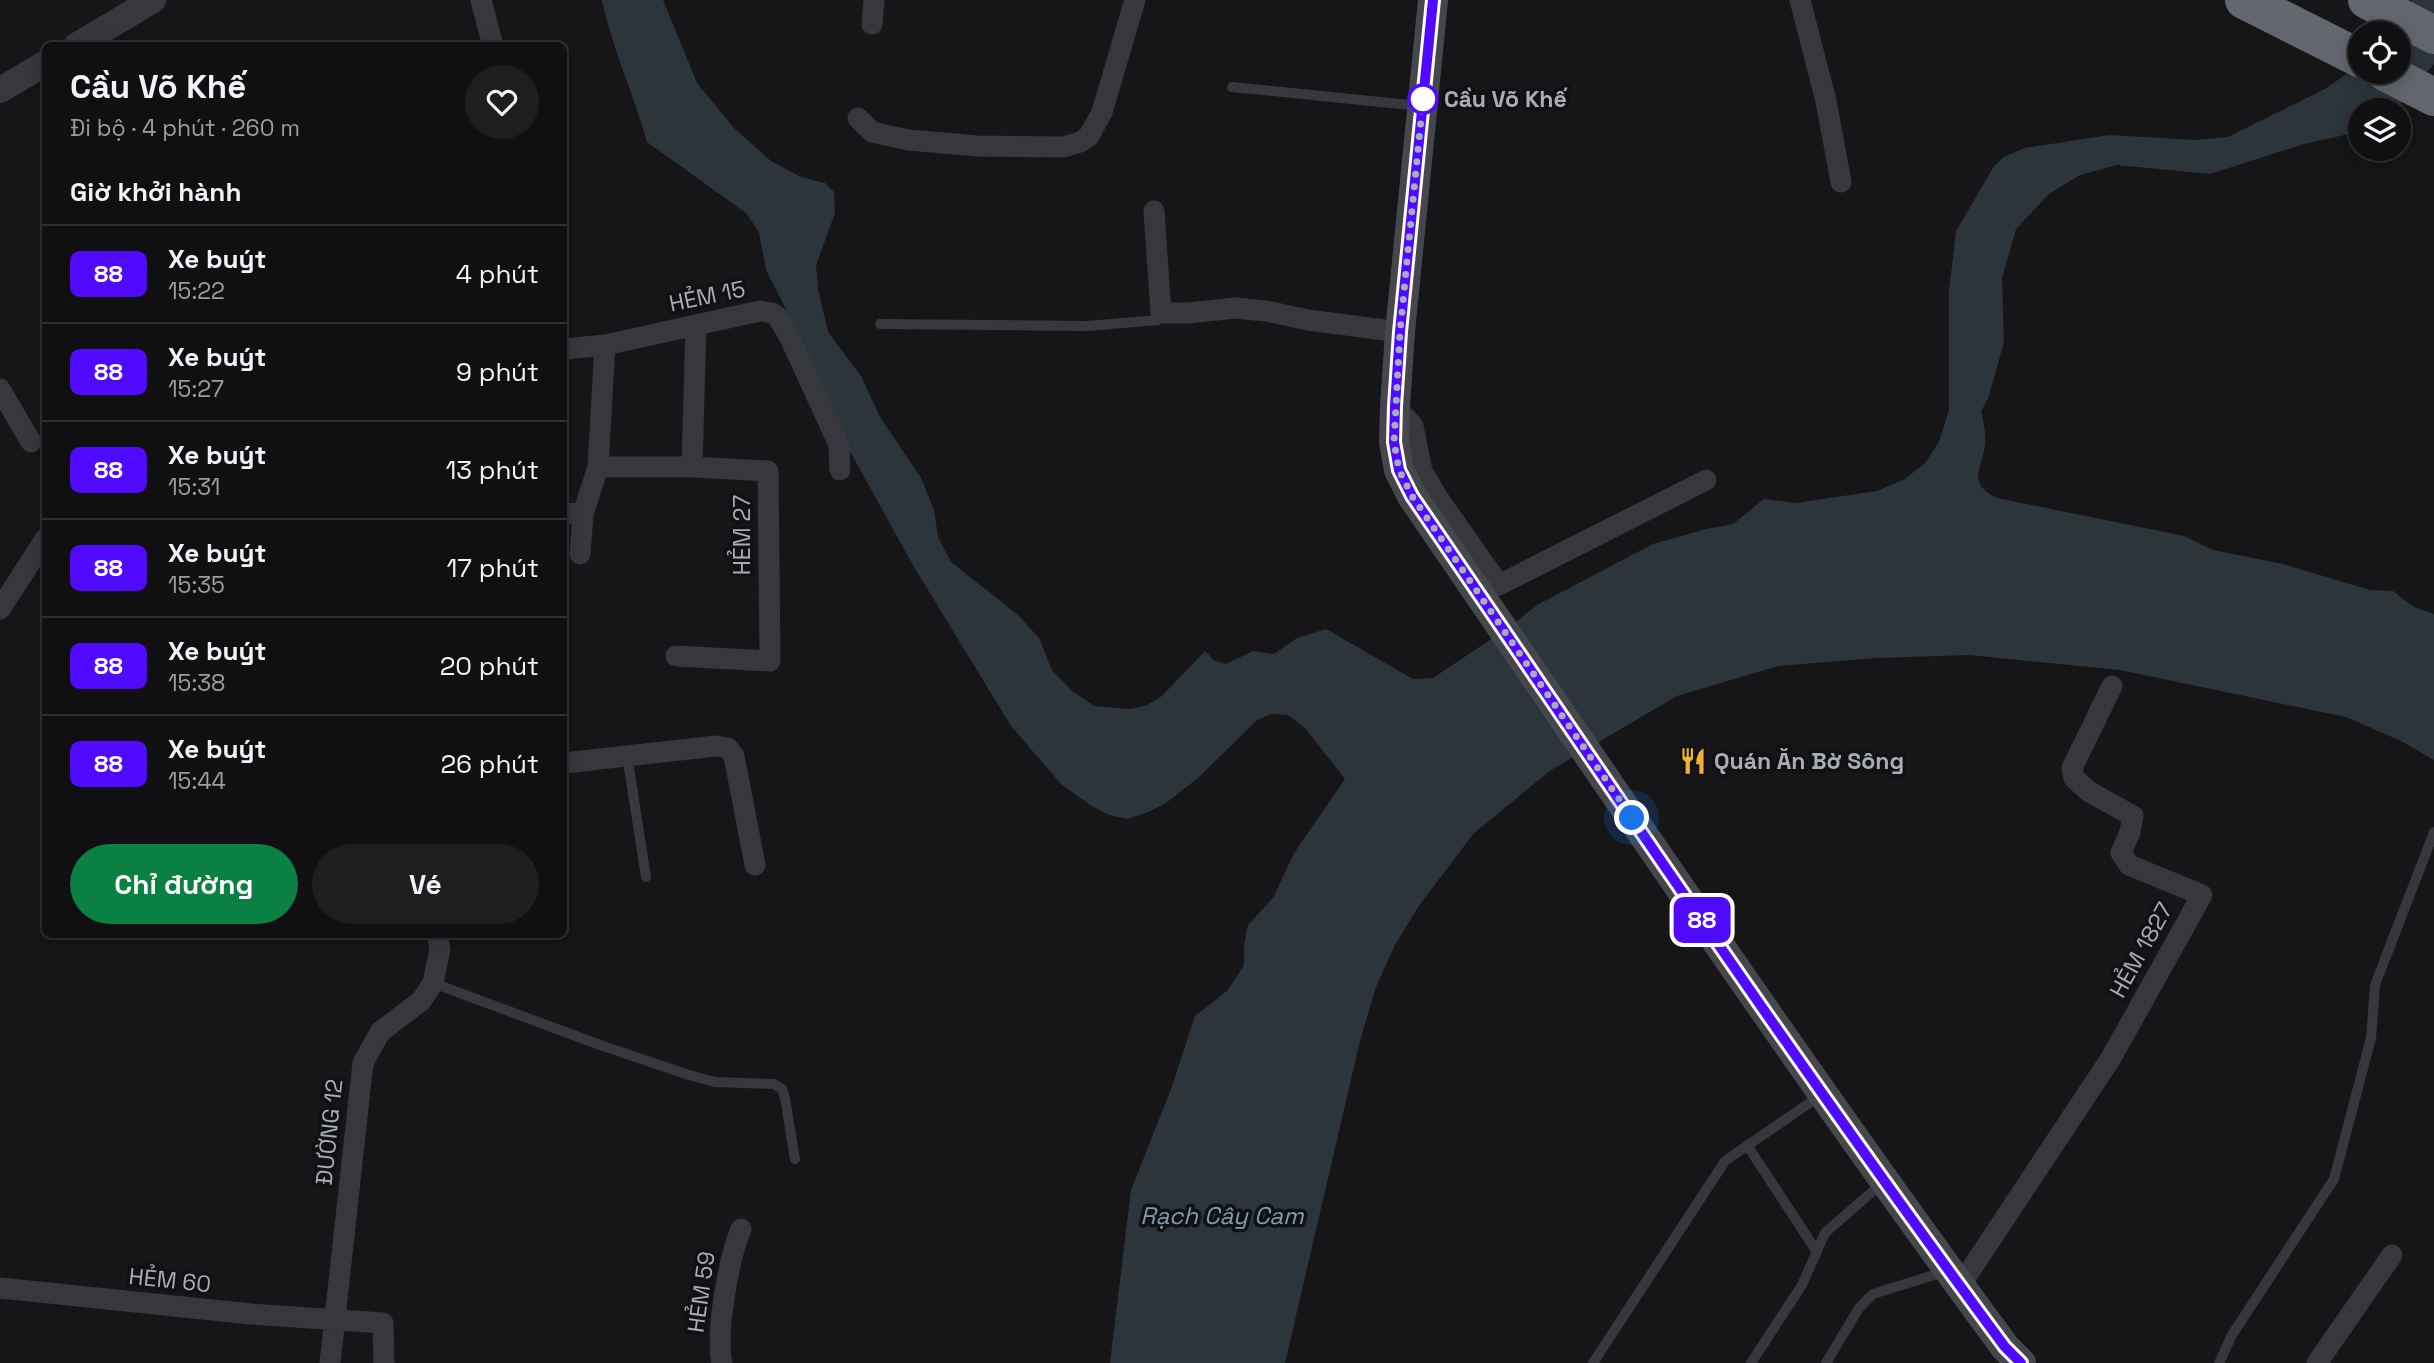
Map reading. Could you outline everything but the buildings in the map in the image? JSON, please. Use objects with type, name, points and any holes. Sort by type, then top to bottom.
[{"type":"highway","points":[[2244,0],[2348,52]]},
{"type":"highway","points":[[2367,0],[2434,36]]},
{"type":"highway","points":[[2409,84],[2434,97]]},
{"type":"main road","points":[[1433,0],[1400,332],[1394,442],[1399,470],[1412,496],[1885,1182],[2005,1347],[2021,1363]]},
{"type":"street","points":[[82,42],[153,0]]},
{"type":"street","points":[[481,0],[492,42]]},
{"type":"street","points":[[872,24],[874,0]]},
{"type":"street","points":[[858,118],[872,132],[909,140],[990,146],[1064,146],[1080,142],[1089,136],[1101,112],[1135,0]]},
{"type":"street","points":[[1800,0],[1826,101],[1841,181]]},
{"type":"street","points":[[0,90],[42,65]]},
{"type":"street","points":[[1154,211],[1161,313],[1234,308],[1400,332]]},
{"type":"street","name":"HẺM 15","points":[[567,349],[605,345],[760,312],[772,313],[778,317],[790,338],[839,445],[840,470]]},
{"type":"street","points":[[692,467],[696,325]]},
{"type":"street","points":[[580,554],[573,514],[598,467],[605,345]]},
{"type":"street","points":[[0,389],[31,442]]},
{"type":"street","points":[[1395,406],[1413,426],[1422,471],[1432,489],[1499,585],[1706,480]]},
{"type":"street","name":"HẺM 27","points":[[598,467],[692,467],[768,471],[770,661],[676,656]]},
{"type":"street","points":[[0,608],[42,544]]},
{"type":"street","name":"HẺM 1827","points":[[1955,1278],[2111,1058],[2202,895],[2129,865],[2121,853],[2133,816],[2088,791],[2074,778],[2072,768],[2112,685]]},
{"type":"street","points":[[567,763],[716,746],[728,748],[734,756],[755,865]]},
{"type":"street","points":[[433,984],[440,949],[438,938]]},
{"type":"street","name":"ĐƯỜNG 12","points":[[330,1363],[363,1063],[380,1032],[421,1000],[433,984]]},
{"type":"street","name":"HẺM 59","points":[[722,1363],[720,1345],[727,1286],[732,1251],[741,1229]]},
{"type":"street","points":[[2317,1363],[2392,1255]]},
{"type":"street","name":"HẺM 60","points":[[0,1288],[148,1305],[335,1320]]},
{"type":"street","points":[[335,1320],[383,1323],[384,1363]]},
{"type":"lane","points":[[1231,87],[1422,106]]},
{"type":"lane","points":[[880,324],[1087,326],[1158,320],[1161,313]]},
{"type":"lane","points":[[627,755],[646,877]]},
{"type":"lane","points":[[2219,1363],[2232,1335],[2334,1179],[2371,1038],[2375,985],[2434,832]]},
{"type":"lane","points":[[433,984],[689,1075],[715,1082],[774,1084],[782,1089],[785,1098],[795,1159]]},
{"type":"lane","points":[[1593,1363],[1725,1161],[1824,1094]]},
{"type":"lane","points":[[1747,1145],[1817,1252]]},
{"type":"lane","points":[[1751,1363],[1802,1286],[1825,1233],[1885,1182]]},
{"type":"lane","points":[[1826,1363],[1859,1307],[1873,1294],[1955,1278]]},
{"type":"water","name":"Rạch Cây Cam","points":[[602,0],[663,0],[697,83],[734,128],[771,161],[801,177],[825,183],[834,192],[835,213],[816,265],[818,289],[828,332],[861,376],[880,417],[921,478],[934,510],[938,537],[951,562],[1018,615],[1039,638],[1052,670],[1072,691],[1094,706],[1130,709],[1147,705],[1162,696],[1205,651],[1215,661],[1226,664],[1253,651],[1274,654],[1297,638],[1326,629],[1413,679],[1433,678],[1508,628],[1537,605],[1653,544],[1733,524],[1764,499],[1795,503],[1877,491],[1905,479],[1925,463],[1939,442],[1949,410],[1949,291],[1956,231],[1994,166],[2004,157],[2025,148],[2109,135],[2194,140],[2228,137],[2325,89],[2348,73],[2348,84],[2411,84],[2411,21],[2395,21],[2412,0],[2434,0],[2434,64],[2405,98],[2348,98],[2348,134],[2304,144],[2210,174],[2117,165],[2080,175],[2049,194],[2016,229],[2002,278],[2004,342],[1988,399],[1981,411],[1985,441],[1978,475],[1982,487],[1997,498],[2184,536],[2213,550],[2283,564],[2370,590],[2393,591],[2414,607],[2434,614],[2434,760],[2401,741],[2346,717],[2120,670],[1969,655],[1876,658],[1778,666],[1677,696],[1551,770],[1474,833],[1418,907],[1394,947],[1376,987],[1360,1041],[1285,1363],[1110,1363],[1131,1190],[1171,1089],[1195,1016],[1228,990],[1244,965],[1248,925],[1273,898],[1294,853],[1345,779],[1305,728],[1288,715],[1271,714],[1256,721],[1198,778],[1166,803],[1146,813],[1127,819],[1109,815],[1061,784],[1011,726],[914,567],[847,446],[790,317],[766,270],[759,232],[746,213],[647,142],[611,36]]},
{"type":"bus line","name":"88","points":[[1433,0],[1400,332],[1394,442],[1399,470],[1412,496],[1728,956],[1898,1200],[2005,1347],[2021,1363]]},
{"type":"place","name":"Cầu Võ Khế","points":[[1423,99]]},
{"type":"place","name":"Quán Ăn Bờ Sông","points":[[1693,761]]},
{"type":"route","points":[[1423,99],[1400,332],[1394,442],[1399,470],[1412,496],[1632,818]]}]
